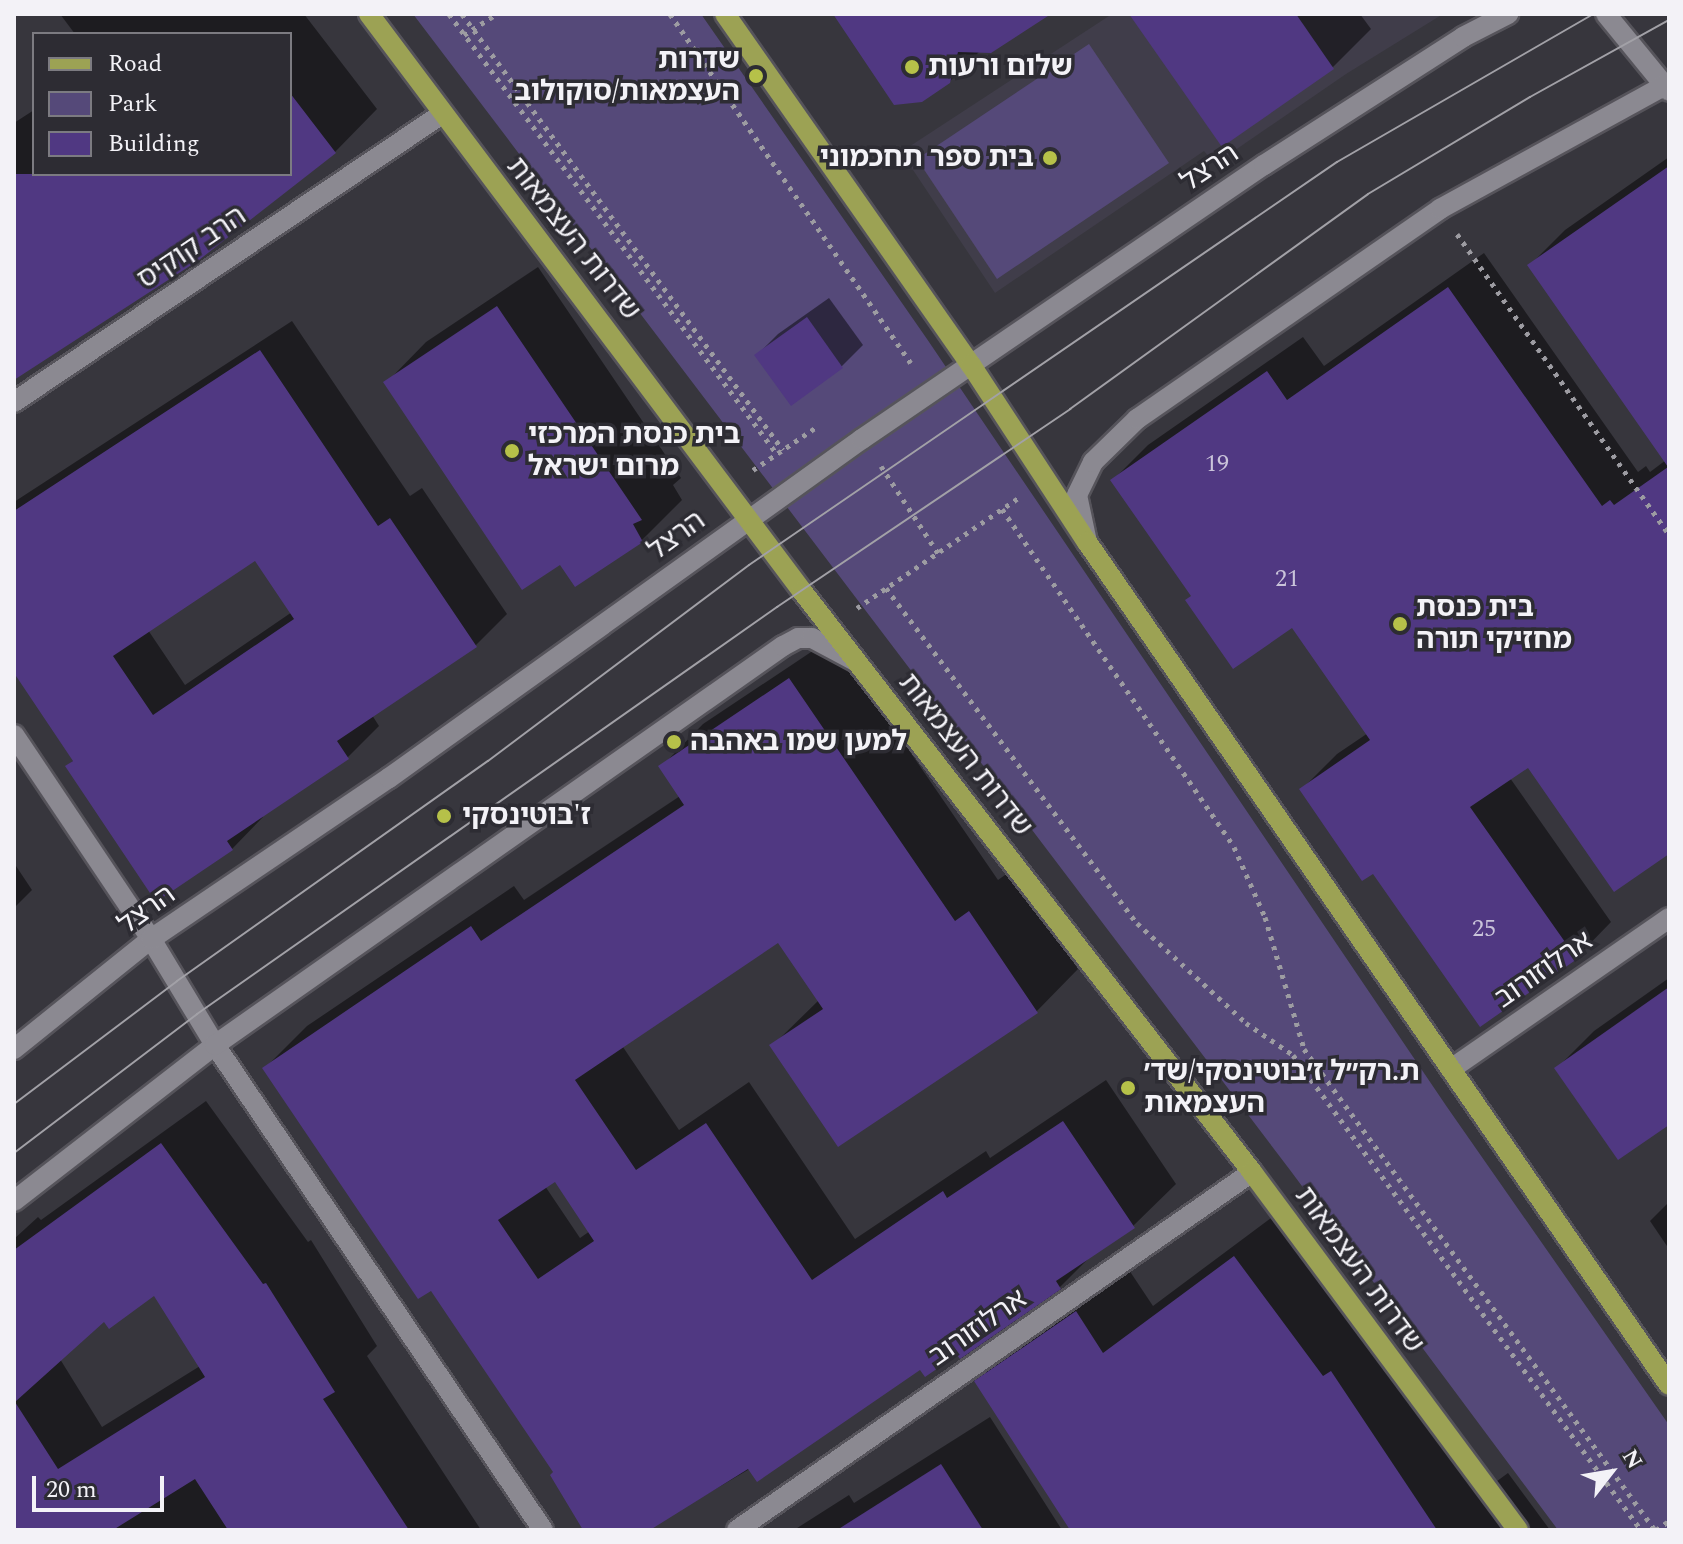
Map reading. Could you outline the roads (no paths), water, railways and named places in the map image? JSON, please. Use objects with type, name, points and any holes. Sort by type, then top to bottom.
[{"type":"main road","name":"שדרות העצמאות","points":[[369,14],[830,627],[1252,1172],[1518,1530]]},
{"type":"main road","points":[[725,14],[971,365],[1087,542],[1669,1385]]},
{"type":"street","name":"הרצל","points":[[14,1049],[151,939],[389,778],[862,439],[1264,165],[1463,37],[1508,14]]},
{"type":"street","points":[[1087,542],[1077,495],[1093,462],[1137,419],[1440,209],[1668,87],[1606,14]]},
{"type":"street","name":"הרב קוקיס","points":[[14,402],[442,114]]},
{"type":"street","points":[[14,1201],[215,1045],[783,646],[798,638],[812,638],[858,663]]},
{"type":"street","points":[[14,735],[151,939],[215,1045],[543,1530]]},
{"type":"street","name":"ארלוזורוב","points":[[1451,1069],[1669,918]]},
{"type":"street","name":"ארלוזורוב","points":[[737,1530],[1252,1172]]},
{"type":"tram line","points":[[14,1104],[177,981],[488,761],[749,565],[1337,162],[1593,14]]},
{"type":"tram line","points":[[14,1153],[197,1014],[777,607],[1070,409],[1368,194],[1530,97],[1669,20]]},
{"type":"place","name":"שלום ורעות","points":[[912,67]]},
{"type":"place","name":"שדרות העצמאות/סוקולוב","points":[[756,76]]},
{"type":"place","name":"בית ספר תחכמוני","points":[[1050,158]]},
{"type":"place","name":"בית כנסת המרכזי מרום ישראל","points":[[512,451]]},
{"type":"place","name":"בית כנסת מחזיקי תורה","points":[[1400,624]]},
{"type":"place","name":"למען שמו באהבה","points":[[674,742]]},
{"type":"place","name":"ז'בוטינסקי","points":[[444,816]]},
{"type":"place","name":"ת.רק״ל ז׳בוטינסקי/שד׳ העצמאות","points":[[1128,1088]]}]
